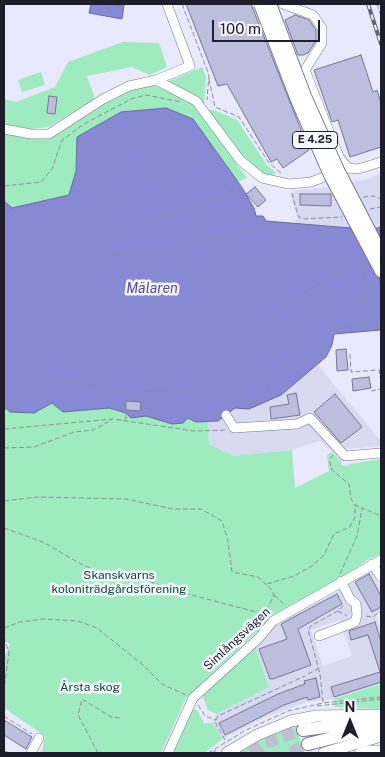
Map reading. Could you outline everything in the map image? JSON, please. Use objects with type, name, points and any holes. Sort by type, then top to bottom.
[{"type":"highway","name":"E 4.25","points":[[260,4],[297,100],[330,175],[381,271]]},
{"type":"highway","name":"E 4.25","points":[[270,4],[305,96],[338,170],[381,252]]},
{"type":"highway","points":[[302,730],[381,719]]},
{"type":"highway","points":[[308,744],[352,732],[381,729]]},
{"type":"main road","points":[[227,748],[291,721],[316,716],[381,715]]},
{"type":"main road","points":[[324,753],[381,736]]},
{"type":"street","points":[[4,129],[31,134],[49,134],[103,99],[129,86],[156,80],[190,66],[167,4]]},
{"type":"street","points":[[283,4],[313,15],[322,28],[322,43],[304,70],[339,157],[348,168]]},
{"type":"street","points":[[156,80],[196,101],[240,160],[262,178],[289,184],[311,182],[348,168],[358,169],[381,162]]},
{"type":"street","points":[[381,260],[379,264],[381,271]]},
{"type":"street","points":[[226,414],[234,428],[298,424],[310,418],[345,456],[353,457],[381,453]]},
{"type":"street","name":"Simlångsvägen","points":[[168,753],[193,698],[260,638],[273,621],[381,560]]},
{"type":"street","points":[[372,564],[381,577]]},
{"type":"street","points":[[319,636],[355,622],[358,616],[356,604],[338,583]]},
{"type":"street","points":[[31,753],[39,738]]},
{"type":"street","points":[[359,753],[367,750],[381,750]]},
{"type":"path","points":[[182,4],[209,76],[214,108],[239,117],[268,164],[278,169],[289,184],[298,216],[303,219],[343,216]]},
{"type":"path","points":[[377,4],[381,16]]},
{"type":"path","points":[[206,114],[209,76]]},
{"type":"path","points":[[4,186],[41,182],[52,169],[62,140],[84,124],[131,98],[146,95],[173,100]]},
{"type":"path","points":[[113,156],[171,127],[230,191]]},
{"type":"path","points":[[76,136],[90,146],[93,141]]},
{"type":"path","points":[[141,183],[202,160]]},
{"type":"path","points":[[141,220],[164,217],[241,186]]},
{"type":"path","points":[[367,209],[381,206]]},
{"type":"path","points":[[109,256],[169,250],[244,230],[266,221]]},
{"type":"path","points":[[322,226],[321,235],[355,234]]},
{"type":"path","points":[[272,313],[367,254]]},
{"type":"path","points":[[341,305],[368,299],[360,259]]},
{"type":"path","points":[[332,328],[381,326]]},
{"type":"path","points":[[288,367],[304,344]]},
{"type":"path","points":[[266,352],[303,377]]},
{"type":"path","points":[[350,354],[351,372],[380,370],[381,382]]},
{"type":"path","points":[[32,373],[125,392],[194,390]]},
{"type":"path","points":[[237,376],[249,409]]},
{"type":"path","points":[[265,380],[271,400]]},
{"type":"path","points":[[371,391],[381,389]]},
{"type":"path","points":[[125,392],[126,421]]},
{"type":"path","points":[[4,448],[34,447],[74,432],[94,430],[113,419]]},
{"type":"path","points":[[4,429],[113,419],[194,431],[234,428]]},
{"type":"path","points":[[266,584],[294,576],[312,566],[324,556],[334,534],[350,527],[355,517],[354,505],[350,499],[349,484],[332,470],[329,460],[338,449]]},
{"type":"path","points":[[4,501],[38,497],[126,499],[173,509],[201,509],[222,521],[228,541],[232,572],[258,577],[291,610]]},
{"type":"path","points":[[354,505],[381,516]]},
{"type":"path","points":[[338,583],[358,536],[362,509]]},
{"type":"path","points":[[4,528],[43,542],[81,564],[109,576],[128,574],[180,592],[265,614],[273,621]]},
{"type":"path","points":[[265,614],[274,594]]},
{"type":"path","points":[[324,705],[319,668],[308,630],[312,625],[338,611],[350,599]]},
{"type":"path","points":[[4,628],[20,622],[43,619],[78,621],[97,628],[143,665],[162,684],[193,698],[205,716],[216,720],[227,748]]},
{"type":"path","points":[[4,638],[9,652],[4,688]]},
{"type":"path","points":[[308,674],[319,668]]},
{"type":"path","points":[[216,720],[218,716],[305,676]]},
{"type":"path","points":[[98,753],[78,715],[82,699],[111,717],[121,718]]},
{"type":"path","points":[[4,716],[39,738]]},
{"type":"path","points":[[4,751],[10,753]]},
{"type":"shaded area","points":[[381,173],[381,227],[355,234],[336,226],[296,224],[297,216],[290,194],[296,190],[320,188],[367,179]]},
{"type":"shaded area","points":[[317,364],[381,441],[381,446],[347,449],[337,456],[320,441],[292,450],[233,456],[209,445],[208,421],[218,421],[235,408],[303,377]]},
{"type":"shaded area","points":[[371,569],[381,589],[381,612],[376,615],[381,631],[381,684],[334,699],[307,702],[266,717],[223,739],[212,723],[216,714],[269,687],[255,647],[279,622],[335,593]],"holes":[[[340,620],[352,656],[323,666],[311,630]]]},
{"type":"green space","points":[[123,42],[159,43],[167,67],[150,75],[132,67],[87,76],[95,99],[48,127],[30,129],[4,125],[4,99],[16,102],[55,87],[68,62]]},
{"type":"green space","points":[[202,67],[206,77],[204,105],[196,97],[171,86],[169,81]]},
{"type":"green space","points":[[41,72],[45,85],[22,92],[18,80]]},
{"type":"green space","points":[[152,85],[192,102],[247,178],[237,182],[193,119],[166,108],[121,112],[77,137],[76,171],[69,195],[12,208],[4,201],[4,134],[48,138],[104,104],[139,87]]},
{"type":"green space","points":[[208,110],[214,110],[237,120],[267,165],[276,173],[269,176],[262,174],[242,156]]},
{"type":"green space","name":"Årsta skog","points":[[52,403],[64,412],[109,408],[126,413],[131,418],[146,416],[172,424],[188,418],[196,422],[208,421],[209,444],[233,456],[292,450],[295,488],[329,471],[327,455],[332,452],[341,461],[341,465],[347,466],[349,464],[381,459],[381,554],[369,559],[337,582],[275,615],[186,698],[161,753],[44,753],[42,752],[45,736],[4,708],[4,659],[10,644],[4,640],[4,407],[10,412],[34,413]]},
{"type":"green space","points":[[255,647],[269,687],[216,714],[208,710],[203,697],[204,692]]},
{"type":"green space","points":[[381,684],[381,709],[335,707],[334,699]]},
{"type":"green space","points":[[190,710],[197,710],[204,723],[212,723],[223,739],[204,753],[171,753]]},
{"type":"green space","points":[[318,721],[296,727],[305,753],[234,753],[276,730]]},
{"type":"water","points":[[91,4],[124,5],[122,19],[89,13]]},
{"type":"water","name":"Mälaren","points":[[166,108],[193,119],[241,186],[254,208],[256,216],[263,216],[266,221],[351,228],[355,234],[381,227],[379,276],[381,284],[381,330],[334,334],[332,345],[326,357],[281,395],[249,409],[235,408],[218,421],[196,422],[188,418],[183,423],[172,424],[146,416],[131,418],[126,413],[109,408],[63,412],[52,403],[34,413],[10,412],[4,407],[4,201],[12,208],[69,195],[76,171],[77,137],[121,112]]},
{"type":"building","points":[[186,4],[251,4],[309,150],[283,168],[277,159],[271,162],[227,84],[218,86]]},
{"type":"building","points":[[295,15],[309,20],[316,30],[316,41],[308,53],[303,55],[298,55],[285,20]]},
{"type":"building","points":[[361,55],[373,92],[377,90],[381,103],[381,147],[350,157],[338,120],[332,122],[314,70]]},
{"type":"building","points":[[49,96],[57,97],[55,114],[47,113]]},
{"type":"building","points":[[255,187],[266,200],[258,207],[246,194]]},
{"type":"building","points":[[300,194],[331,194],[331,206],[300,205]]},
{"type":"building","points":[[346,349],[348,370],[337,371],[336,350]]},
{"type":"building","points":[[369,377],[371,388],[353,391],[352,379]]},
{"type":"building","points":[[296,393],[300,415],[271,419],[270,407],[289,404],[287,395]]},
{"type":"building","points":[[335,394],[362,427],[341,443],[314,412]]},
{"type":"building","points":[[126,401],[141,402],[140,411],[126,410]]},
{"type":"building","points":[[369,574],[381,596],[381,607],[372,612],[355,582]]},
{"type":"building","points":[[337,594],[342,604],[298,629],[311,665],[270,679],[259,649],[287,639],[281,624]]},
{"type":"building","points":[[375,622],[381,642],[381,682],[334,697],[331,687],[380,672],[368,635],[351,640],[349,631]]},
{"type":"building","points":[[316,678],[320,697],[308,700],[307,697],[284,705],[225,735],[219,723],[278,694],[305,684],[304,681]]},
{"type":"building","points":[[4,720],[32,737],[26,749],[4,735]]},
{"type":"tunnel","points":[[251,753],[265,743],[303,730]]},
{"type":"tunnel","points":[[291,753],[308,744]]},
{"type":"railway","points":[[368,4],[381,44]]},
{"type":"park label","name":"Skanskvarns koloniträdgårdsförening","points":[[119,582]]}]
